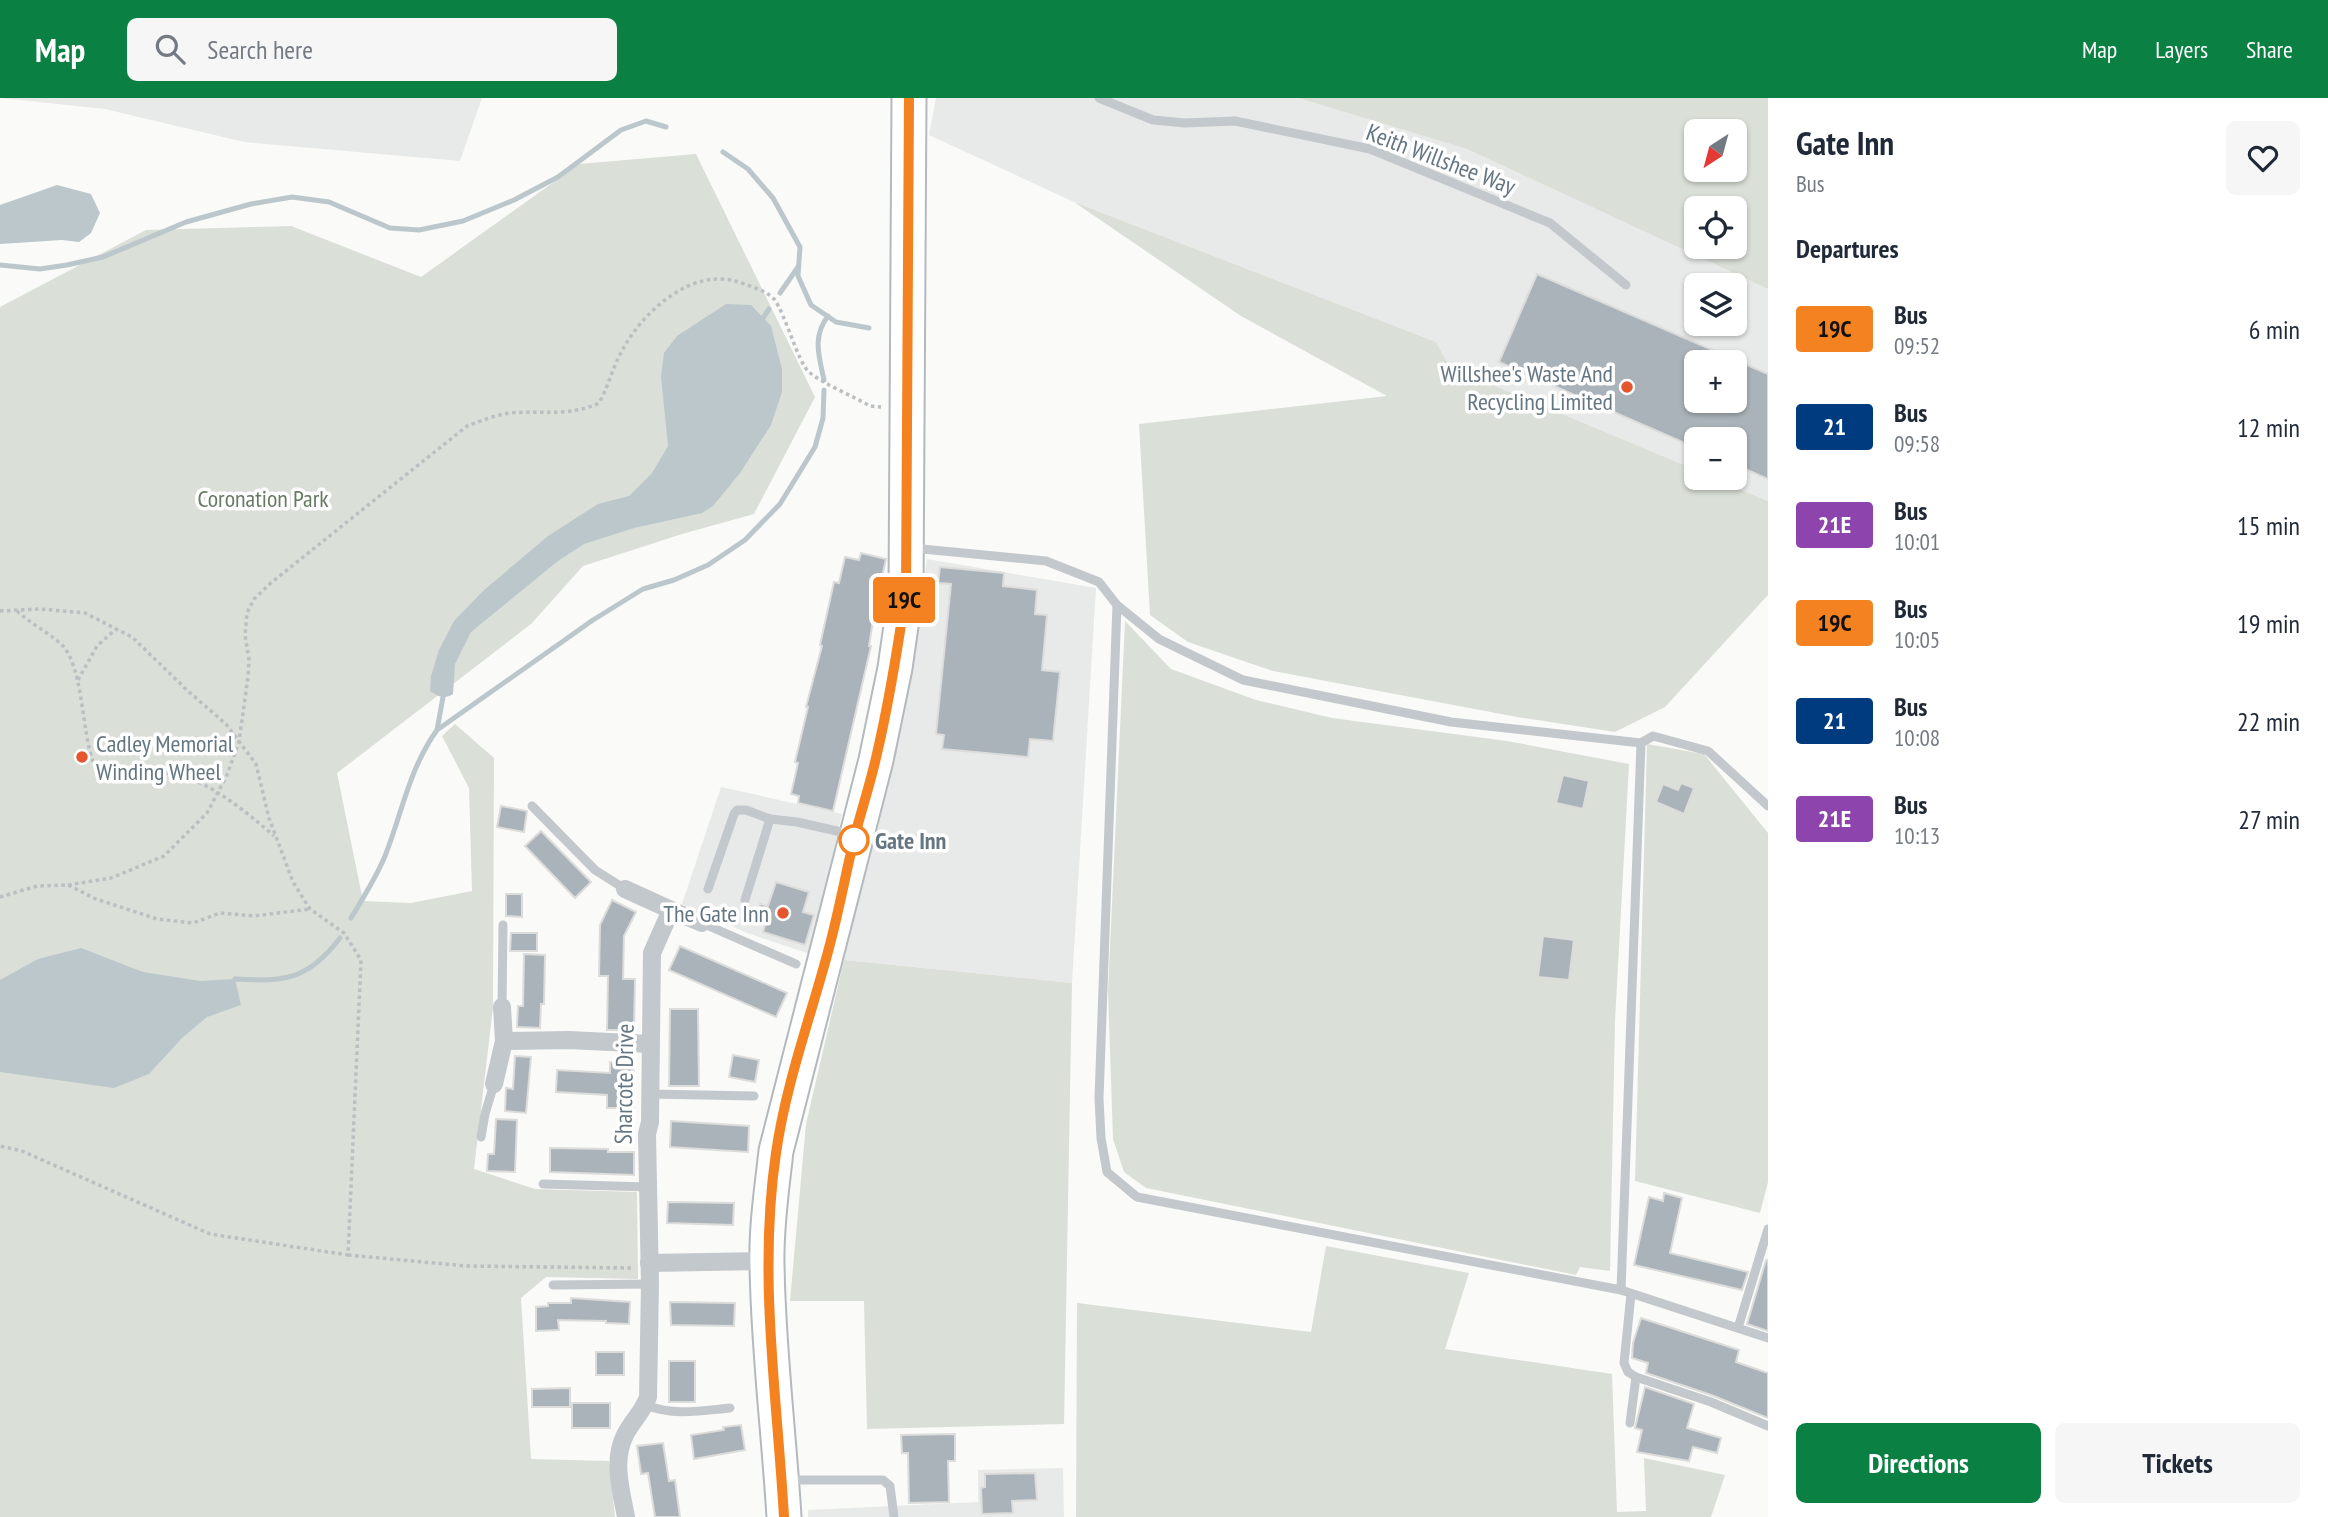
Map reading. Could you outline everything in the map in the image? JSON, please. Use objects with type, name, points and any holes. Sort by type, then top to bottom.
[{"type":"highway","points":[[784,1517],[766,1261],[776,1151],[876,760],[895,668],[906,591],[909,98]]},
{"type":"street","points":[[625,889],[702,923]]},
{"type":"street","name":"Sharcote Drive","points":[[645,1405],[648,1397],[647,1134],[650,1122],[652,953],[671,910]]},
{"type":"street","points":[[494,1084],[504,1041],[502,1007]]},
{"type":"street","points":[[504,1041],[569,1040],[650,1044]]},
{"type":"street","points":[[649,1275],[766,1261]]},
{"type":"street","points":[[626,1517],[618,1454],[625,1433],[645,1405]]},
{"type":"lane","name":"Keith Willshee Way","points":[[1099,98],[1153,120],[1185,123],[1235,121],[1370,149],[1550,223],[1626,285]]},
{"type":"lane","points":[[907,548],[1046,561],[1100,582],[1117,605],[1160,639],[1243,680],[1451,722],[1640,743],[1653,736],[1708,751],[1768,806]]},
{"type":"lane","points":[[1117,605],[1099,1098],[1101,1138],[1107,1172],[1137,1197],[1621,1290],[1768,1338]]},
{"type":"lane","points":[[1621,1290],[1640,743]]},
{"type":"lane","points":[[532,806],[595,870],[625,889]]},
{"type":"lane","points":[[708,889],[737,810],[855,835]]},
{"type":"lane","points":[[745,900],[770,819]]},
{"type":"lane","points":[[702,923],[796,964]]},
{"type":"lane","points":[[502,1007],[503,925]]},
{"type":"lane","points":[[481,1137],[494,1084]]},
{"type":"lane","points":[[650,1094],[754,1096]]},
{"type":"lane","points":[[543,1184],[649,1187]]},
{"type":"lane","points":[[1738,1328],[1768,1229]]},
{"type":"lane","points":[[553,1285],[649,1275]]},
{"type":"lane","points":[[1632,1294],[1624,1363],[1628,1372],[1768,1426]]},
{"type":"lane","points":[[1630,1423],[1636,1377]]},
{"type":"lane","points":[[645,1405],[664,1412],[678,1413],[730,1408]]},
{"type":"lane","points":[[782,1480],[883,1480],[890,1486],[894,1517]]},
{"type":"path","points":[[0,897],[37,886],[68,885],[111,878],[164,856],[207,813],[239,742],[248,677],[247,613],[254,599],[467,426],[486,418],[510,413],[584,410],[599,403],[631,336],[665,300],[690,284],[715,279],[732,280],[773,298],[807,371],[870,406],[908,408]]},
{"type":"path","points":[[0,611],[40,609],[85,613],[132,637],[226,724],[256,764],[276,837],[293,882],[310,909],[344,933],[360,960],[348,1255]]},
{"type":"path","points":[[16,610],[61,644],[73,660],[87,747],[94,764],[197,782],[247,813],[276,837]]},
{"type":"path","points":[[77,682],[97,646],[116,629]]},
{"type":"path","points":[[68,885],[96,899],[157,919],[193,923],[220,913],[254,916],[310,909]]},
{"type":"path","points":[[0,1146],[22,1151],[210,1234],[348,1255],[456,1266],[635,1268],[641,1278],[649,1275]]},
{"type":"shaded area","points":[[0,98],[482,98],[460,161],[244,142],[105,109]]},
{"type":"shaded area","points":[[936,98],[1298,98],[1467,149],[1684,250],[1684,259],[1704,259],[1734,273],[1684,273],[1684,336],[1747,336],[1747,279],[1768,289],[1768,501],[1742,490],[1747,490],[1747,427],[1684,427],[1684,465],[1450,367],[1436,342],[1074,202],[929,135]]},
{"type":"shaded area","points":[[57,185],[91,194],[100,213],[91,233],[79,242],[62,240],[0,244],[0,205]]},
{"type":"shaded area","points":[[726,304],[751,305],[771,326],[782,369],[782,392],[771,425],[740,473],[713,506],[702,513],[634,528],[584,544],[558,561],[471,632],[455,664],[453,694],[444,697],[430,691],[431,676],[439,650],[454,621],[483,591],[548,536],[598,504],[629,496],[652,473],[668,446],[661,376],[664,353],[677,336]]},
{"type":"shaded area","points":[[927,559],[1096,588],[1072,983],[844,960],[909,682]]},
{"type":"shaded area","points":[[721,787],[842,814],[810,954],[747,933],[682,904]]},
{"type":"shaded area","points":[[81,948],[143,972],[200,981],[235,979],[241,1005],[207,1017],[182,1038],[149,1074],[114,1088],[0,1072],[0,980],[38,959]]},
{"type":"shaded area","points":[[1063,1468],[1064,1517],[808,1517],[808,1510],[978,1502],[978,1470]]},
{"type":"green space","points":[[1298,98],[1768,98],[1768,289],[1747,279],[1747,273],[1734,273],[1704,259],[1747,259],[1747,196],[1684,196],[1684,250],[1467,149]]},
{"type":"green space","name":"Coronation Park","points":[[696,154],[815,397],[754,514],[583,566],[531,624],[337,773],[363,901],[411,903],[472,891],[469,788],[442,736],[455,724],[494,758],[493,1007],[474,1169],[535,1189],[637,1192],[638,1279],[546,1277],[521,1298],[531,1459],[609,1461],[615,1517],[0,1517],[0,307],[146,230],[291,226],[421,277],[579,164]]},
{"type":"green space","points":[[1074,202],[1436,342],[1450,367],[1684,465],[1684,490],[1742,490],[1768,501],[1768,595],[1665,707],[1615,732],[1517,717],[1273,671],[1188,642],[1150,615],[1139,424],[1387,396],[1241,316]]},
{"type":"green space","points":[[1125,621],[1171,669],[1256,700],[1332,718],[1507,741],[1629,764],[1615,1021],[1610,1271],[1580,1267],[1576,1275],[1146,1188],[1124,1172],[1113,1139],[1108,991]]},
{"type":"green space","points":[[1647,744],[1704,754],[1768,833],[1768,1182],[1760,1213],[1635,1181]]},
{"type":"green space","points":[[844,960],[1072,983],[1064,1424],[867,1429],[864,1301],[790,1301],[806,1124]]},
{"type":"green space","points":[[1326,1246],[1469,1273],[1445,1349],[1612,1374],[1617,1512],[1646,1511],[1644,1458],[1725,1475],[1711,1517],[1076,1517],[1077,1303],[1311,1332]]},
{"type":"building","name":"Willshee's Waste And Recycling Limited","points":[[1537,274],[1713,350],[1684,350],[1684,413],[1747,413],[1747,365],[1768,374],[1768,479],[1747,470],[1747,427],[1684,427],[1684,443],[1499,362]]},
{"type":"building","points":[[861,553],[886,559],[874,614],[871,646],[833,811],[798,803],[799,796],[791,794],[806,707],[822,646],[820,645],[834,582],[839,583],[845,557],[859,560]]},
{"type":"building","points":[[940,567],[1004,573],[1003,586],[1037,590],[1035,614],[1047,615],[1042,670],[1060,672],[1053,741],[1030,739],[1028,757],[942,749],[944,735],[936,734],[951,584],[938,583]]},
{"type":"building","points":[[1563,775],[1589,781],[1583,809],[1556,803]]},
{"type":"building","points":[[1681,783],[1694,788],[1684,814],[1656,802],[1663,784],[1678,790]]},
{"type":"building","points":[[501,806],[527,811],[524,832],[497,827]]},
{"type":"building","points":[[541,831],[591,882],[575,898],[525,846]]},
{"type":"building","name":"The Gate Inn","points":[[776,882],[809,892],[803,912],[814,915],[805,945],[763,932],[765,925],[755,922],[760,904],[768,906]]},
{"type":"building","points":[[506,894],[522,894],[522,917],[506,916]]},
{"type":"building","points":[[612,900],[636,912],[624,936],[623,979],[635,979],[634,1030],[607,1030],[608,976],[599,976],[600,925]]},
{"type":"building","points":[[511,933],[537,933],[537,951],[510,951]]},
{"type":"building","points":[[1543,936],[1574,940],[1569,980],[1538,977]]},
{"type":"building","points":[[680,946],[787,993],[776,1017],[669,970]]},
{"type":"building","points":[[524,954],[545,955],[544,1004],[541,1004],[540,1028],[517,1027],[518,1006],[523,1006]]},
{"type":"building","points":[[670,1009],[698,1009],[699,1086],[669,1086]]},
{"type":"building","points":[[733,1055],[759,1060],[755,1082],[729,1077]]},
{"type":"building","points":[[515,1056],[531,1057],[526,1113],[505,1111],[506,1088],[513,1089]]},
{"type":"building","points":[[610,1062],[634,1064],[634,1108],[607,1108],[607,1095],[556,1092],[557,1070],[610,1073]]},
{"type":"building","points":[[496,1119],[517,1120],[515,1172],[487,1171],[488,1154],[494,1154]]},
{"type":"building","points":[[671,1121],[749,1126],[748,1152],[670,1147]]},
{"type":"building","points":[[550,1148],[634,1152],[634,1175],[550,1172]]},
{"type":"building","points":[[1664,1193],[1682,1198],[1670,1253],[1748,1272],[1742,1290],[1634,1265],[1649,1197],[1663,1201]]},
{"type":"building","points":[[668,1202],[734,1203],[733,1225],[667,1223]]},
{"type":"building","points":[[1768,1260],[1768,1331],[1747,1324]]},
{"type":"building","points":[[571,1298],[630,1302],[629,1324],[558,1320],[559,1330],[536,1331],[536,1307],[548,1306],[548,1303],[571,1303]]},
{"type":"building","points":[[670,1302],[735,1303],[734,1326],[671,1325]]},
{"type":"building","points":[[1641,1318],[1739,1350],[1736,1362],[1768,1373],[1768,1418],[1646,1373],[1648,1363],[1632,1358],[1633,1343]]},
{"type":"building","points":[[596,1352],[624,1352],[624,1375],[596,1375]]},
{"type":"building","points":[[669,1361],[695,1361],[695,1402],[669,1402]]},
{"type":"building","points":[[1645,1387],[1694,1404],[1687,1428],[1721,1438],[1717,1453],[1693,1447],[1689,1461],[1637,1452],[1642,1430],[1635,1428]]},
{"type":"building","points":[[570,1388],[570,1407],[532,1407],[532,1389]]},
{"type":"building","points":[[572,1403],[610,1403],[610,1428],[572,1428]]},
{"type":"building","points":[[741,1425],[745,1450],[694,1459],[691,1435]]},
{"type":"building","points":[[955,1434],[955,1461],[948,1461],[949,1502],[909,1503],[908,1453],[902,1453],[901,1435]]},
{"type":"building","points":[[663,1443],[669,1481],[675,1480],[680,1517],[655,1517],[648,1473],[641,1474],[637,1446]]},
{"type":"building","points":[[1035,1473],[1037,1500],[1012,1501],[1013,1513],[982,1514],[981,1488],[985,1487],[985,1474]]},
{"type":"waterway","points":[[0,265],[40,269],[103,257],[186,222],[251,204],[292,197],[329,202],[390,228],[419,230],[463,221],[514,200],[558,177],[621,130],[646,121],[666,127]]},
{"type":"waterway","points":[[723,152],[748,169],[773,198],[800,247],[798,276],[811,305],[836,322],[869,328]]},
{"type":"waterway","points":[[780,293],[798,267]]},
{"type":"waterway","points":[[763,318],[769,309]]},
{"type":"waterway","points":[[824,380],[818,339],[828,316]]},
{"type":"waterway","points":[[351,918],[381,864],[419,760],[437,730],[593,620],[643,589],[674,580],[708,565],[745,540],[780,504],[815,447],[823,418],[824,390]]},
{"type":"waterway","points":[[437,730],[443,697]]},
{"type":"waterway","points":[[235,979],[268,980],[294,975],[317,963],[340,938]]},
{"type":"bus line","name":"19C","points":[[784,1517],[766,1261],[770,1209],[776,1151],[786,1107],[830,946],[855,835],[876,760],[895,668],[906,591],[909,98]]},
{"type":"place","name":"Willshee's Waste And Recycling Limited","points":[[1627,387]]},
{"type":"place","name":"Cadley Memorial Winding Wheel","points":[[82,757]]},
{"type":"place","name":"Gate Inn","points":[[854,840]]},
{"type":"place","name":"The Gate Inn","points":[[783,913]]}]
